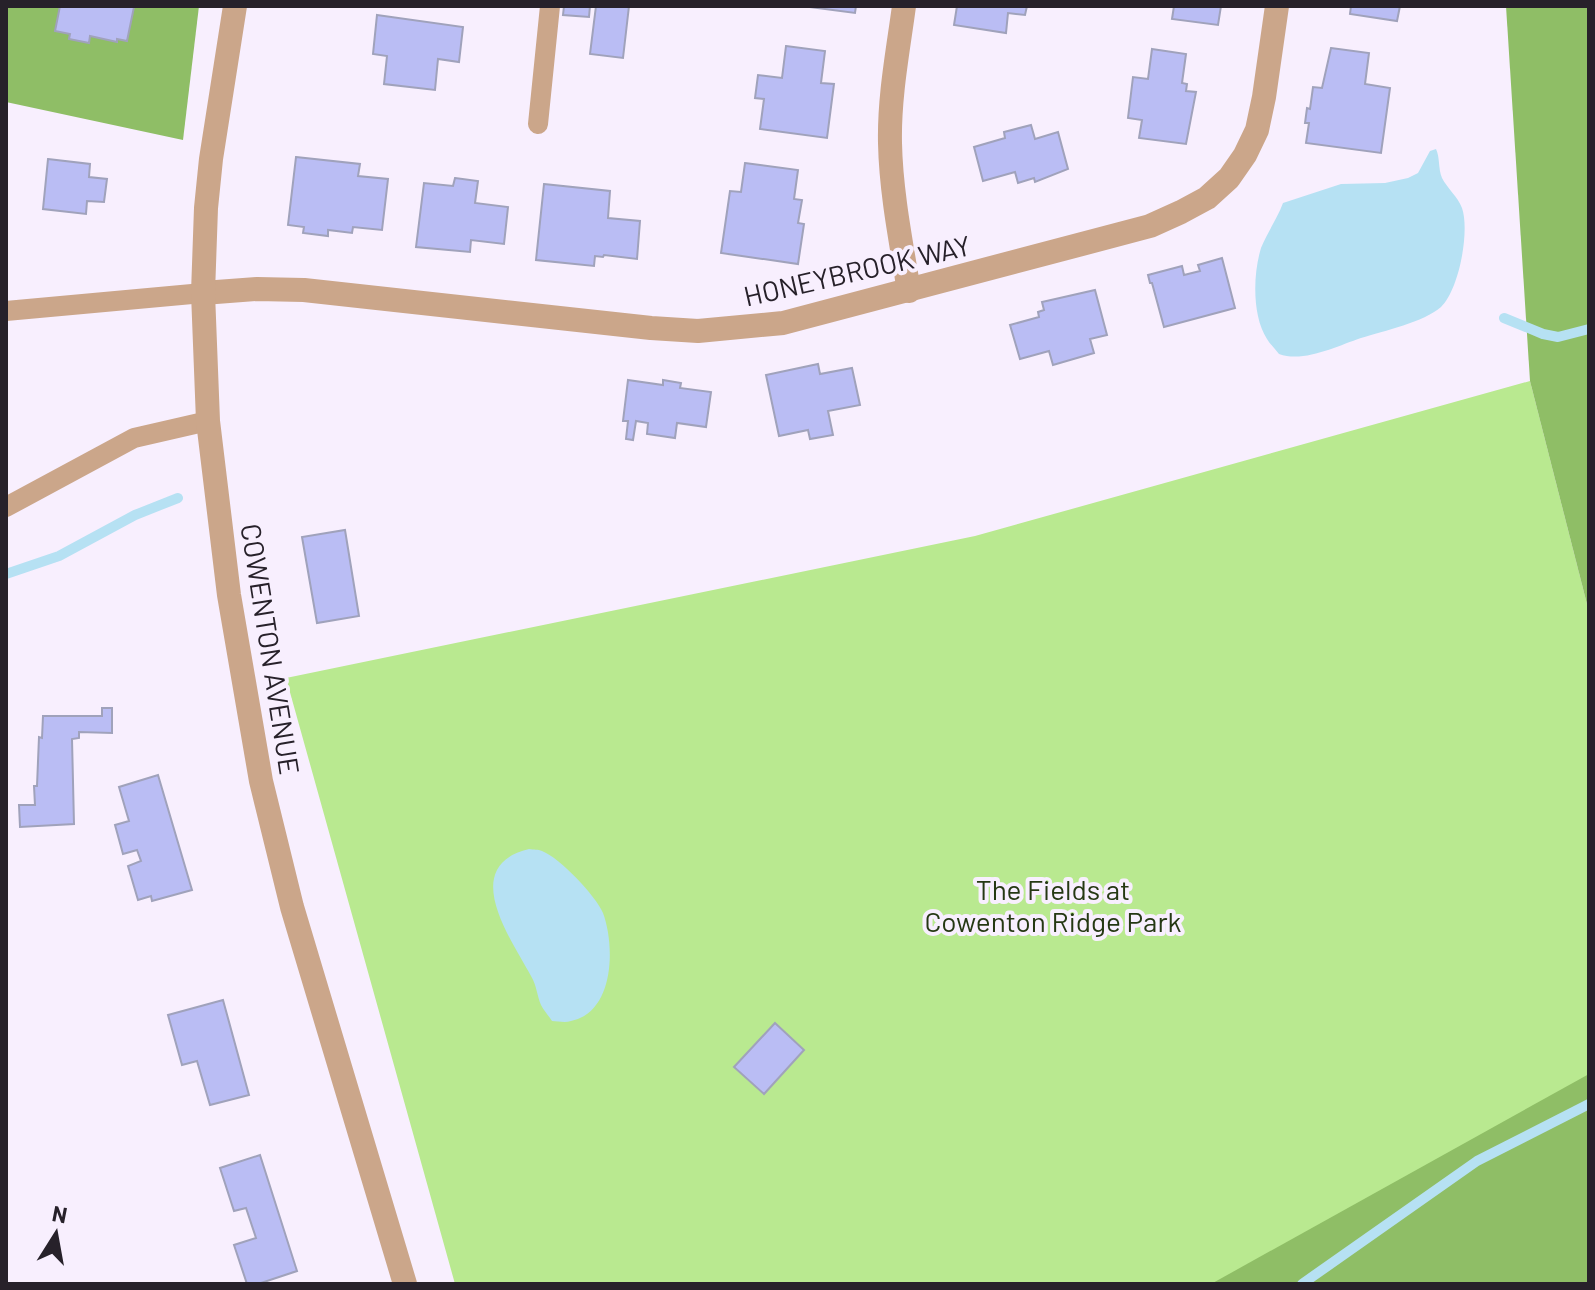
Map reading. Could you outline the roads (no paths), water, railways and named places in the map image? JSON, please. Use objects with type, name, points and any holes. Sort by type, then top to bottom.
[{"type":"street","name":"COWENTON AVENUE","points":[[235,6],[211,159],[203,293],[208,421],[229,595],[264,796],[292,907],[405,1284]]},
{"type":"street","points":[[904,6],[891,96],[889,139],[891,179],[909,291]]},
{"type":"street","name":"HONEYBROOK WAY","points":[[203,293],[304,290],[635,327],[698,331],[783,323],[909,291],[1150,226],[1207,198],[1229,178],[1257,130],[1277,6]]},
{"type":"lane","points":[[538,124],[550,6]]},
{"type":"lane","points":[[6,311],[203,293]]},
{"type":"lane","points":[[6,507],[134,438],[208,421]]},
{"type":"water","points":[[1436,149],[1442,178],[1462,208],[1465,231],[1458,274],[1441,307],[1403,326],[1331,349],[1310,355],[1279,354],[1262,330],[1256,307],[1255,282],[1261,248],[1283,203],[1341,184],[1385,183],[1408,178],[1418,173],[1430,151]]},
{"type":"water","points":[[529,849],[550,855],[577,878],[599,906],[607,926],[610,959],[604,991],[586,1015],[569,1022],[552,1021],[542,1007],[533,980],[512,943],[496,905],[493,887],[497,871],[508,858]]},
{"type":"waterway","points":[[1504,318],[1558,337],[1589,329]]},
{"type":"waterway","points":[[6,574],[59,556],[135,515],[178,498]]},
{"type":"waterway","points":[[1302,1284],[1477,1161],[1589,1104]]},
{"type":"park label","name":"The Fields at Cowenton Ridge Park","points":[[1053,905]]}]
